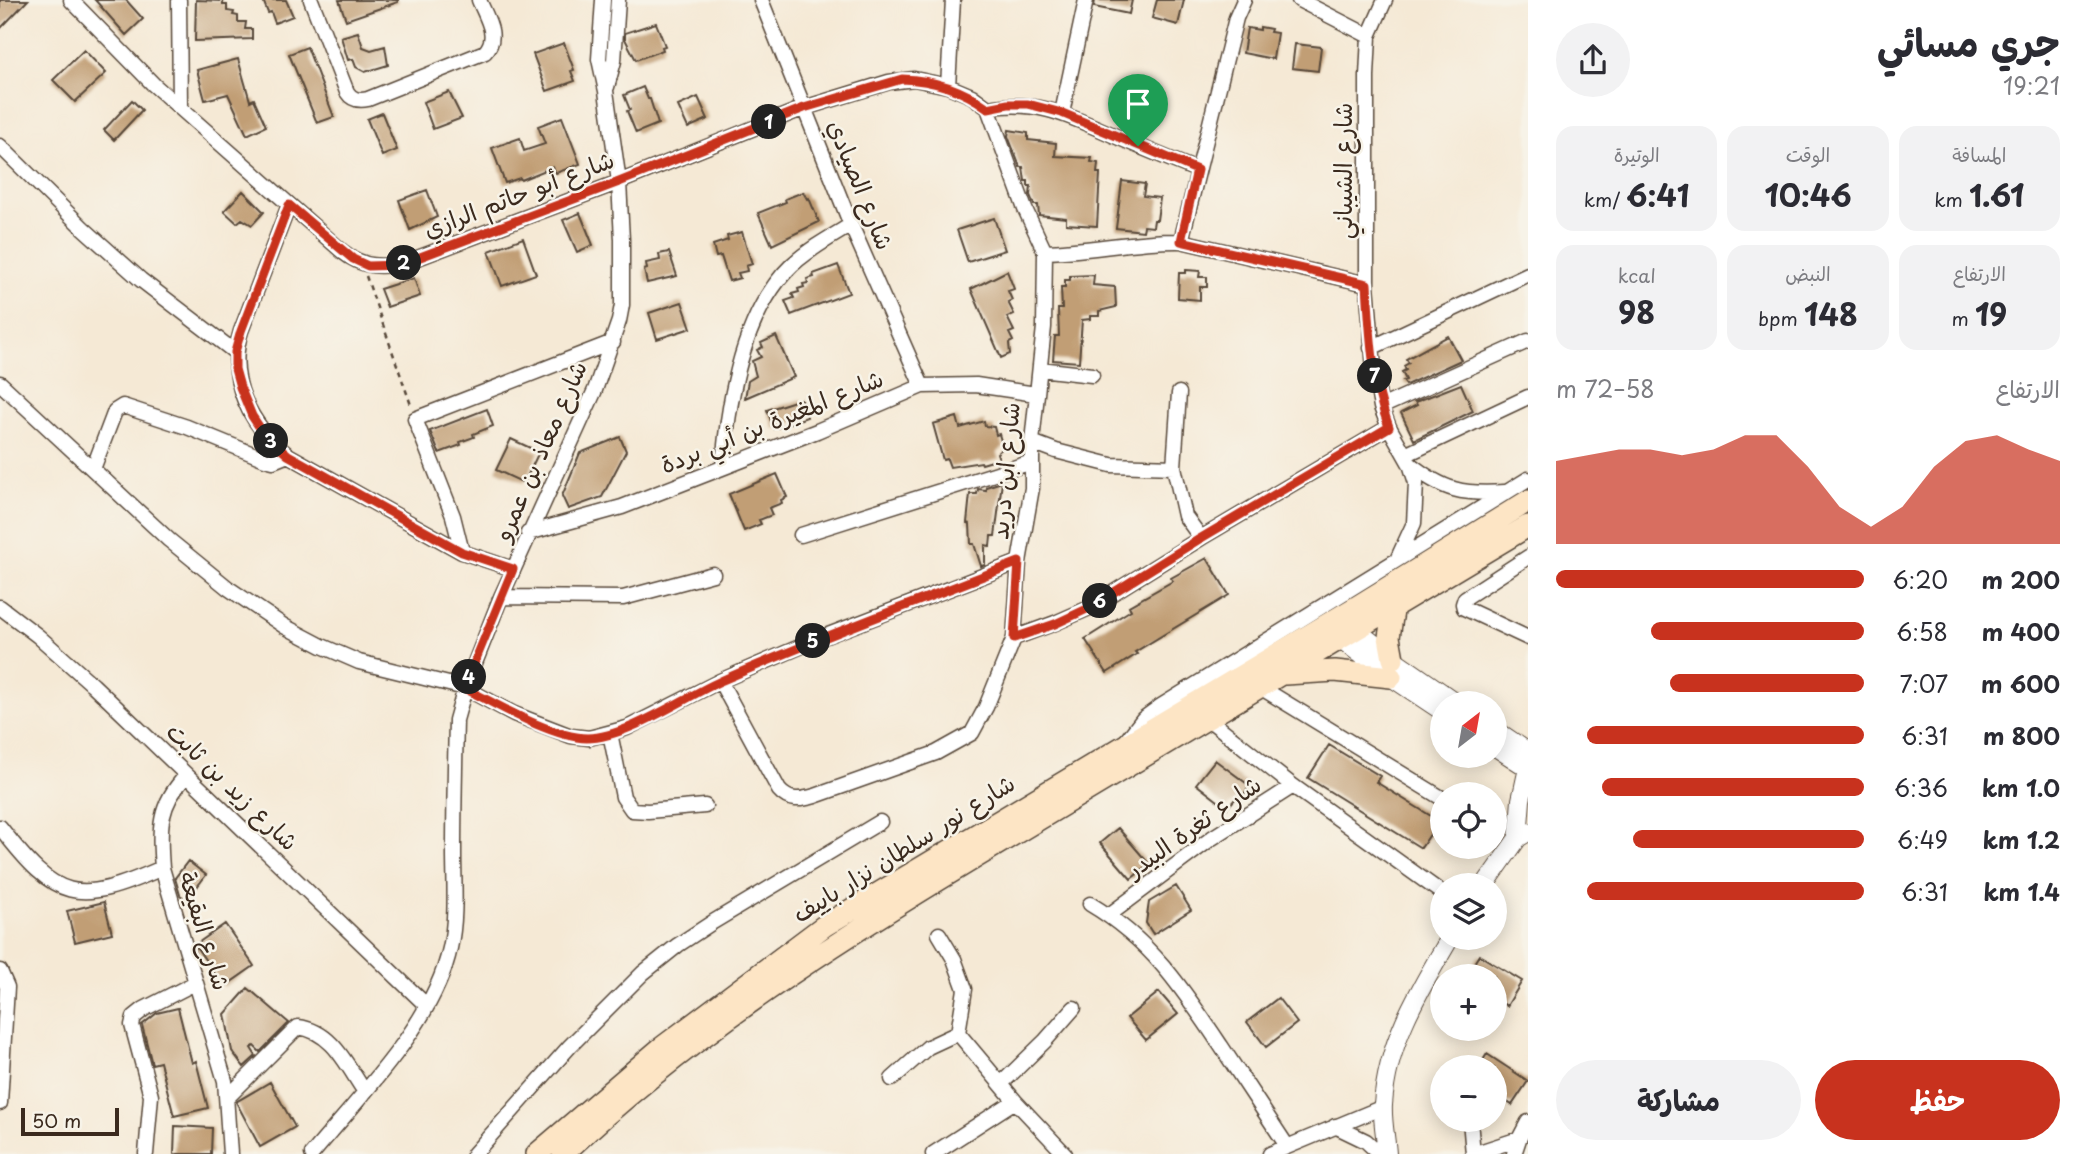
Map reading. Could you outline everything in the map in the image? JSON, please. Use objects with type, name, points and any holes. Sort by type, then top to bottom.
[{"type":"main road","points":[[1339,627],[1528,501]]},
{"type":"main road","points":[[1339,627],[1394,605],[1528,526]]},
{"type":"main road","points":[[1279,675],[1392,668],[1389,637],[1394,605]]},
{"type":"main road","name":"شارع نور سلطان نزار باييف","points":[[563,1154],[640,1086],[692,1045],[803,967],[911,896],[1279,675],[1339,627]]},
{"type":"main road","name":"شارع نور سلطان نزار باييف","points":[[537,1154],[660,1049],[824,926],[1122,747],[1339,627]]},
{"type":"street","points":[[71,0],[180,108],[343,252],[362,264]]},
{"type":"street","points":[[179,0],[180,108]]},
{"type":"street","points":[[311,0],[347,92],[355,100],[368,99],[482,54],[491,45],[492,35],[479,0]]},
{"type":"street","name":"شارع معاذ بن عمرو","points":[[312,1154],[404,1041],[427,1006],[442,974],[453,932],[456,719],[464,688],[528,533],[595,390],[613,342],[622,305],[619,182],[599,59],[603,0]]},
{"type":"street","name":"شارع معاذ بن عمرو","points":[[606,91],[614,61],[618,0]]},
{"type":"street","name":"شارع الصيادي","points":[[761,0],[851,225],[922,386]]},
{"type":"street","points":[[948,86],[953,0]]},
{"type":"street","points":[[1062,113],[1087,0]]},
{"type":"street","points":[[1181,241],[1236,18],[1244,0]]},
{"type":"street","points":[[1299,0],[1369,36]]},
{"type":"street","name":"شارع الشيباني","points":[[1385,0],[1369,36],[1367,284],[1371,348],[1381,407],[1416,483],[1416,510],[1410,536],[1397,560]]},
{"type":"street","name":"شارع أبو حاتم الرازي","points":[[362,264],[383,267],[407,262],[804,108],[902,79],[948,86],[972,96],[988,108]]},
{"type":"street","points":[[988,108],[1028,104],[1062,113],[1197,170]]},
{"type":"street","name":"شارع ابن دريد","points":[[720,681],[779,790],[794,800],[815,796],[936,753],[972,733],[986,708],[1014,638],[1019,562],[1030,509],[1032,442],[1044,327],[1045,252],[1025,209],[988,108]]},
{"type":"street","points":[[0,146],[83,228],[141,280],[235,352]]},
{"type":"street","points":[[289,205],[235,352],[238,378],[252,416],[264,434],[288,455],[462,552],[513,569]]},
{"type":"street","points":[[723,467],[726,426],[735,379],[762,306],[791,266],[851,225]]},
{"type":"street","points":[[1045,252],[1150,241],[1181,241],[1367,284]]},
{"type":"street","points":[[1371,348],[1528,274]]},
{"type":"street","points":[[1381,407],[1528,341]]},
{"type":"street","points":[[462,552],[453,516],[415,419],[613,342]]},
{"type":"street","points":[[1040,369],[1092,375]]},
{"type":"street","points":[[0,383],[178,548],[228,588],[284,626],[359,662],[464,688],[514,714],[571,736],[589,738],[610,733],[668,708],[720,681],[823,637],[1019,562]]},
{"type":"street","name":"شارع المغيرة بن أبي بردة","points":[[528,533],[622,508],[817,431],[922,386],[976,385],[1036,394]]},
{"type":"street","points":[[1179,393],[1174,467],[1185,516],[1201,538]]},
{"type":"street","points":[[1407,460],[1528,397]]},
{"type":"street","points":[[93,469],[115,411],[122,406],[187,427],[265,459],[276,460],[288,455]]},
{"type":"street","points":[[1014,638],[1055,624],[1087,609],[1389,427]]},
{"type":"street","points":[[1032,442],[1111,465],[1174,467]]},
{"type":"street","name":"شارع الشيباني","points":[[1407,460],[1430,480],[1450,489],[1472,494],[1508,492]]},
{"type":"street","points":[[801,535],[1032,462]]},
{"type":"street","points":[[1122,747],[1143,719],[1161,706],[1528,479]]},
{"type":"street","points":[[1528,557],[1465,598],[1463,604],[1465,608],[1528,638]]},
{"type":"street","points":[[501,597],[624,598],[713,574]]},
{"type":"street","name":"شارع زيد بن ثابت","points":[[0,607],[38,636],[93,685],[427,1006]]},
{"type":"street","points":[[1339,627],[1430,701]]},
{"type":"street","points":[[1392,668],[1434,691]]},
{"type":"street","points":[[1260,687],[1430,791]]},
{"type":"street","points":[[1207,718],[1293,786]]},
{"type":"street","points":[[610,733],[623,797],[632,810],[705,806]]},
{"type":"street","points":[[1507,738],[1528,752]]},
{"type":"street","points":[[1494,873],[1523,835],[1521,800],[1528,768],[1507,754]]},
{"type":"street","points":[[162,868],[160,839],[163,814],[168,798],[186,776]]},
{"type":"street","name":"شارع ثغرة البيدر","points":[[1109,915],[1212,838],[1293,786],[1430,884]]},
{"type":"street","points":[[474,1154],[569,1046],[643,973],[713,922],[880,822]]},
{"type":"street","name":"شارع البقيعة","points":[[0,827],[38,872],[52,883],[67,888],[102,890],[162,868],[225,1082],[230,1154]]},
{"type":"street","points":[[1090,904],[1132,932],[1155,954],[1287,1146]]},
{"type":"street","points":[[939,934],[954,959],[965,989],[958,1033],[1015,1101],[1065,1154]]},
{"type":"street","points":[[1387,1154],[1383,1107],[1390,1062],[1407,1012],[1443,950]]},
{"type":"street","points":[[0,971],[8,986],[0,1103]]},
{"type":"street","points":[[146,1154],[151,1096],[133,1020],[144,1009],[195,984]]},
{"type":"street","points":[[1001,1084],[1074,1008]]},
{"type":"street","points":[[227,1098],[298,1027],[312,1028],[330,1040],[365,1092]]},
{"type":"street","points":[[892,1079],[928,1047],[958,1033]]},
{"type":"street","points":[[933,1154],[1015,1101]]},
{"type":"street","points":[[1270,1154],[1383,1107]]},
{"type":"street","points":[[1514,1154],[1528,1122]]},
{"type":"street","points":[[1335,1126],[1366,1141],[1380,1154]]},
{"type":"street","points":[[1471,1132],[1473,1154],[1519,1139]]},
{"type":"path","points":[[362,264],[415,419]]},
{"type":"building","points":[[0,0],[28,0],[0,29]]},
{"type":"building","points":[[95,0],[126,0],[143,19],[126,35]]},
{"type":"building","points":[[196,0],[223,1],[223,5],[227,5],[227,11],[238,16],[238,22],[246,22],[245,29],[252,29],[252,39],[195,41]]},
{"type":"building","points":[[263,0],[286,0],[293,16],[275,23]]},
{"type":"building","points":[[339,0],[398,0],[398,2],[346,20]]},
{"type":"building","points":[[1095,0],[1132,0],[1129,14],[1094,7]]},
{"type":"building","points":[[1157,0],[1184,0],[1178,25],[1152,18]]},
{"type":"building","points":[[656,23],[665,46],[662,47],[663,50],[636,60],[625,39],[625,33]]},
{"type":"building","points":[[1260,27],[1277,33],[1273,59],[1243,53],[1247,28],[1260,30]]},
{"type":"building","points":[[358,32],[363,47],[371,50],[385,46],[388,65],[365,72],[356,67],[353,59],[348,60],[341,37]]},
{"type":"building","points":[[564,43],[575,81],[547,91],[533,54]]},
{"type":"building","points":[[1295,44],[1321,47],[1318,71],[1292,68]]},
{"type":"building","points":[[307,47],[334,117],[317,123],[289,54]]},
{"type":"building","points":[[84,50],[106,73],[75,102],[53,80]]},
{"type":"building","points":[[238,59],[250,101],[254,99],[266,126],[247,135],[228,94],[205,100],[197,70]]},
{"type":"building","points":[[643,87],[658,124],[636,133],[624,95]]},
{"type":"building","points":[[449,92],[462,118],[433,129],[423,102]]},
{"type":"building","points":[[698,97],[708,119],[688,128],[678,106]]},
{"type":"building","points":[[132,100],[142,110],[114,140],[104,130]]},
{"type":"building","points":[[382,113],[397,150],[382,156],[367,119]]},
{"type":"building","points":[[562,117],[580,164],[556,173],[553,167],[521,180],[520,178],[505,183],[492,148],[520,138],[524,151],[545,144],[538,126]]},
{"type":"building","points":[[1009,130],[1028,133],[1028,140],[1056,143],[1055,156],[1092,158],[1091,162],[1098,163],[1097,173],[1100,173],[1097,226],[1066,224],[1066,218],[1039,215],[1038,205],[1034,205],[1030,195],[1031,186],[1025,181],[1023,167],[1020,167],[1008,136]]},
{"type":"building","points":[[1122,181],[1145,184],[1143,196],[1160,198],[1157,220],[1154,220],[1153,227],[1144,226],[1143,231],[1116,228]]},
{"type":"building","points":[[427,190],[437,217],[410,230],[399,200]]},
{"type":"building","points":[[243,191],[264,212],[252,225],[242,219],[237,223],[224,211]]},
{"type":"building","points":[[803,192],[807,199],[809,198],[819,222],[772,245],[758,213]]},
{"type":"building","points":[[580,213],[593,245],[577,252],[563,220]]},
{"type":"building","points":[[994,218],[1005,250],[968,262],[957,230]]},
{"type":"building","points":[[742,232],[752,264],[746,266],[747,271],[738,273],[740,278],[729,281],[721,256],[716,257],[713,245],[728,240],[727,236]]},
{"type":"building","points":[[523,238],[536,274],[502,286],[489,251]]},
{"type":"building","points":[[669,252],[677,276],[647,283],[644,270],[647,269],[646,263],[660,260],[659,254]]},
{"type":"building","points":[[838,265],[849,293],[791,315],[785,301],[794,298],[792,294],[799,292],[798,289],[804,287],[803,284],[808,283],[807,279],[814,277],[813,274]]},
{"type":"building","points":[[1186,270],[1200,271],[1199,277],[1207,277],[1207,287],[1200,287],[1200,300],[1178,298],[1179,273],[1186,273]]},
{"type":"building","points":[[1007,271],[1014,289],[1008,291],[1012,300],[1008,302],[1014,314],[1007,317],[1014,331],[1009,333],[1013,341],[1009,343],[1010,354],[1001,358],[971,289]]},
{"type":"building","points":[[1094,275],[1093,285],[1115,287],[1116,307],[1099,311],[1099,316],[1082,320],[1079,362],[1053,360],[1055,336],[1059,336],[1058,309],[1062,309],[1061,287],[1065,287],[1065,280],[1070,280],[1070,276]]},
{"type":"building","points":[[414,278],[420,296],[387,307],[380,289]]},
{"type":"building","points":[[682,302],[691,328],[657,339],[649,313]]},
{"type":"building","points":[[776,336],[794,377],[745,398],[748,381],[756,376],[752,361],[761,357],[757,350],[763,347],[761,343]]},
{"type":"building","points":[[1448,336],[1461,360],[1406,385],[1402,372],[1406,370],[1404,366],[1409,363],[1406,359]]},
{"type":"building","points":[[1461,384],[1473,411],[1414,440],[1401,413],[1417,405],[1415,402]]},
{"type":"building","points":[[801,399],[807,417],[774,429],[767,410]]},
{"type":"building","points":[[487,409],[493,426],[473,434],[474,437],[460,442],[461,445],[439,453],[430,431]]},
{"type":"building","points":[[957,417],[960,428],[984,421],[985,426],[994,427],[1003,448],[997,453],[999,459],[982,464],[950,467],[947,459],[943,460],[933,424]]},
{"type":"building","points":[[620,437],[626,451],[602,497],[568,509],[562,496],[580,453]]},
{"type":"building","points":[[511,439],[539,452],[524,483],[496,470]]},
{"type":"building","points":[[777,474],[787,497],[781,500],[782,503],[769,508],[772,515],[759,520],[761,524],[744,531],[729,494]]},
{"type":"building","points":[[1002,482],[995,536],[991,536],[990,546],[985,545],[985,565],[981,566],[974,544],[971,544],[970,524],[967,523],[970,494],[977,494],[978,489],[986,490],[986,487]]},
{"type":"building","points":[[1207,558],[1229,595],[1135,652],[1137,654],[1107,673],[1085,639],[1131,610],[1129,606],[1173,581],[1171,578]]},
{"type":"building","points":[[1329,745],[1380,776],[1376,782],[1430,815],[1430,834],[1421,848],[1308,778]]},
{"type":"building","points":[[1215,760],[1250,786],[1240,799],[1237,797],[1227,808],[1196,784]]},
{"type":"building","points":[[1118,828],[1149,864],[1131,879],[1100,843]]},
{"type":"building","points":[[188,861],[206,875],[187,900],[180,895],[175,878]]},
{"type":"building","points":[[1176,886],[1191,910],[1153,934],[1146,923],[1149,902]]},
{"type":"building","points":[[104,902],[112,933],[75,942],[67,911]]},
{"type":"building","points":[[225,924],[254,966],[224,987],[195,945]]},
{"type":"building","points":[[1479,955],[1494,964],[1473,964]]},
{"type":"building","points":[[1507,972],[1522,981],[1507,1006]]},
{"type":"building","points":[[248,988],[289,1023],[260,1052],[254,1046],[251,1048],[256,1056],[244,1067],[232,1051],[225,1014]]},
{"type":"building","points":[[1159,992],[1178,1014],[1146,1040],[1127,1018]]},
{"type":"building","points":[[1278,998],[1297,1023],[1266,1047],[1247,1022]]},
{"type":"building","points":[[178,1008],[192,1063],[196,1061],[208,1108],[174,1116],[160,1062],[152,1064],[142,1025],[157,1013]]},
{"type":"building","points":[[1507,1067],[1528,1081],[1512,1105],[1507,1102]]},
{"type":"building","points":[[270,1082],[295,1127],[260,1147],[236,1102]]},
{"type":"building","points":[[175,1126],[212,1128],[211,1154],[174,1154]]},
{"type":"route","points":[[902,79],[914,79],[958,89],[988,108],[1008,104],[1044,107],[1138,146],[1197,170],[1181,241],[1367,284],[1374,369],[1381,407],[1389,427],[1087,609],[1055,624],[1014,638],[1019,562],[823,637],[720,681],[626,728],[589,738],[571,736],[514,714],[464,688],[513,569],[462,552],[288,455],[264,434],[252,416],[235,369],[235,352],[241,331],[289,205],[353,259],[368,266],[399,265],[619,182],[804,108],[902,79]]}]
